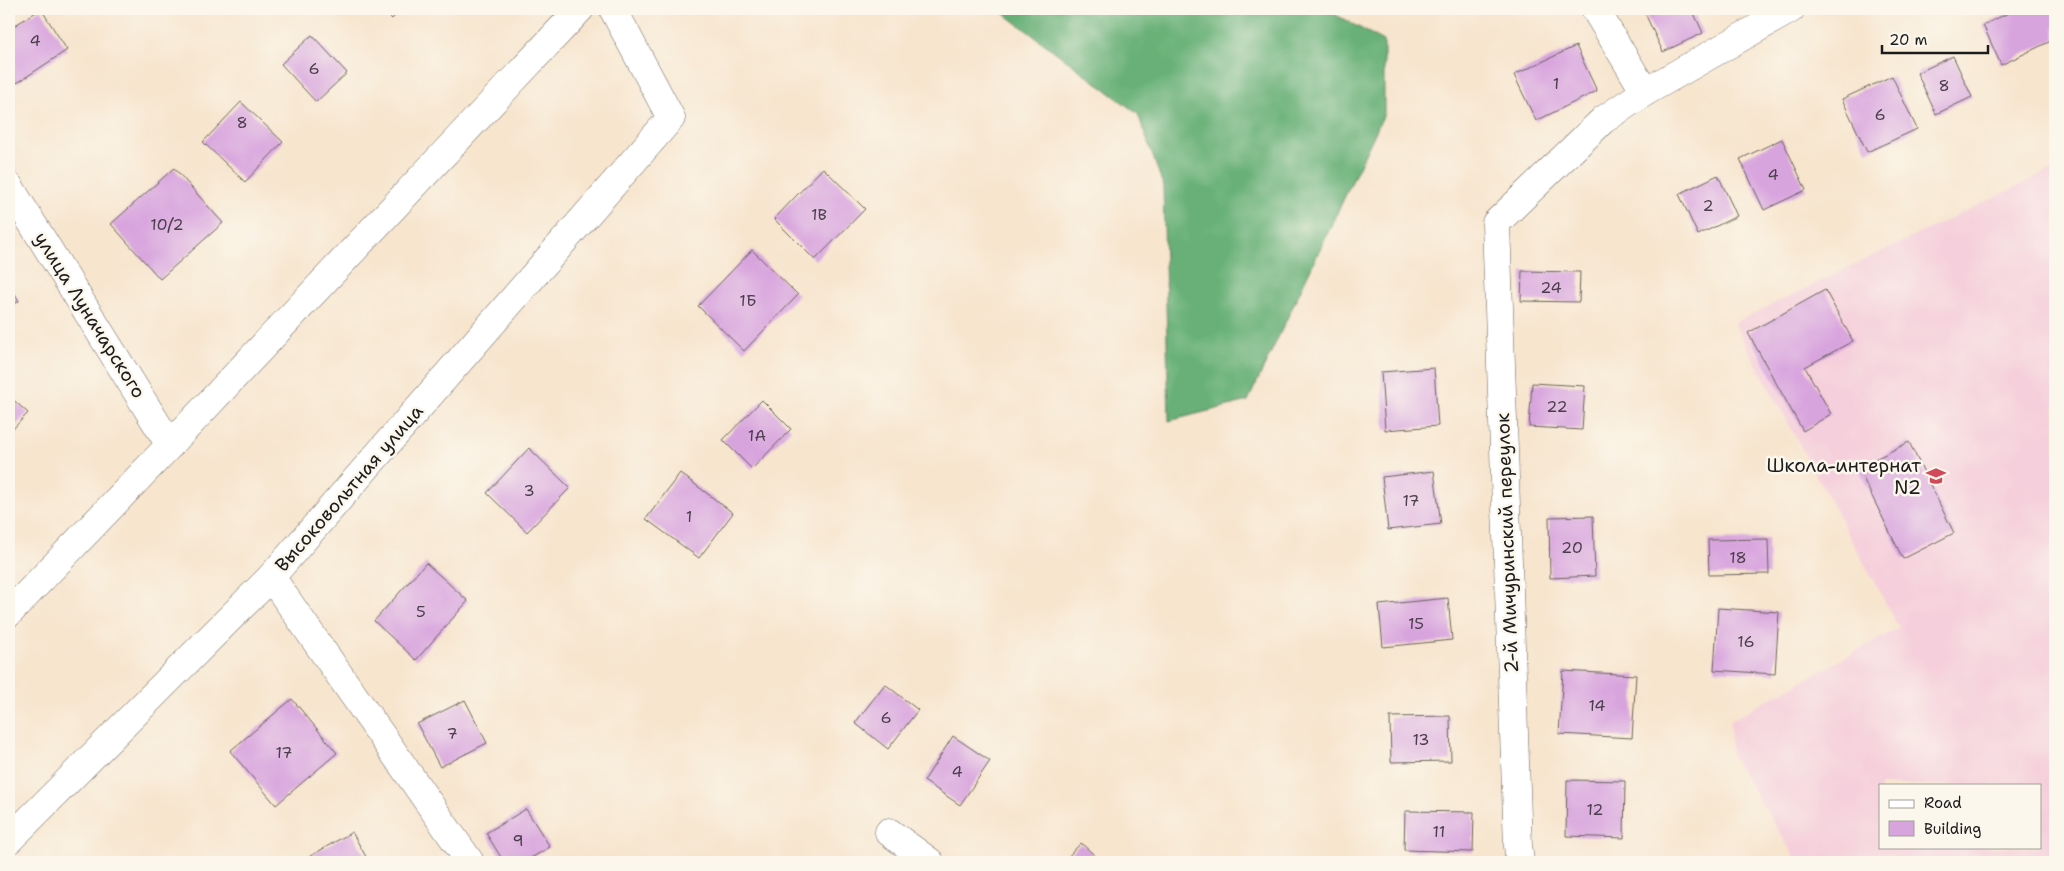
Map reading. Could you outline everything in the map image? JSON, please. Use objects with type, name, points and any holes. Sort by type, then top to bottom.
[{"type":"street","points":[[9,614],[580,9]]},
{"type":"street","name":"Высоковольтная улица","points":[[9,840],[271,577],[671,118],[613,9]]},
{"type":"street","points":[[1595,9],[1645,92],[1791,9]]},
{"type":"street","name":"2-й Мичуринский переулок","points":[[1520,862],[1496,223],[1603,120],[1645,92]]},
{"type":"street","name":"улица Луначарского","points":[[9,186],[170,445]]},
{"type":"street","points":[[271,577],[470,862]]},
{"type":"street","points":[[889,832],[930,862]]},
{"type":"shaded area","name":"Школа-интернат N2","points":[[2055,168],[2055,862],[1798,862],[1731,755],[1730,721],[1899,628],[1734,323]]},
{"type":"green space","points":[[998,9],[1325,9],[1384,41],[1384,114],[1248,401],[1169,421],[1163,185],[1138,114]]},
{"type":"building","points":[[41,9],[67,50],[17,83],[9,71],[9,29]]},
{"type":"building","points":[[382,9],[402,9],[392,19]]},
{"type":"building","points":[[1643,9],[1692,9],[1703,33],[1663,52]]},
{"type":"building","points":[[2017,9],[2054,9],[2055,39],[2001,65],[1983,25]]},
{"type":"building","points":[[312,35],[347,73],[316,102],[281,64]]},
{"type":"building","points":[[1576,46],[1597,91],[1536,121],[1514,75]]},
{"type":"building","points":[[1953,56],[1972,97],[1936,114],[1917,73]]},
{"type":"building","points":[[1892,76],[1917,129],[1867,152],[1842,99]]},
{"type":"building","points":[[241,102],[283,142],[245,182],[203,142]]},
{"type":"building","points":[[1782,139],[1806,190],[1764,210],[1740,159]]},
{"type":"building","points":[[174,168],[223,223],[160,279],[111,224]]},
{"type":"building","points":[[823,168],[865,209],[815,260],[774,219]]},
{"type":"building","points":[[1718,175],[1737,216],[1698,235],[1679,194]]},
{"type":"building","points":[[752,250],[798,295],[744,351],[698,306]]},
{"type":"building","points":[[1522,271],[1580,272],[1579,302],[1521,301]]},
{"type":"building","points":[[9,284],[19,301],[9,307]]},
{"type":"building","points":[[1825,290],[1853,341],[1805,367],[1831,414],[1803,431],[1748,333]]},
{"type":"building","points":[[1434,368],[1438,426],[1385,430],[1381,372]]},
{"type":"building","points":[[1532,383],[1585,386],[1582,430],[1529,427]]},
{"type":"building","points":[[9,396],[28,413],[9,433]]},
{"type":"building","points":[[762,400],[791,429],[752,469],[723,440]]},
{"type":"building","points":[[1909,442],[1954,533],[1903,559],[1858,468]]},
{"type":"building","points":[[529,448],[570,488],[527,532],[487,493]]},
{"type":"building","points":[[1434,471],[1441,524],[1388,530],[1382,477]]},
{"type":"building","points":[[680,473],[733,513],[699,558],[646,519]]},
{"type":"building","points":[[1593,516],[1595,576],[1550,578],[1549,517]]},
{"type":"building","points":[[1768,539],[1769,574],[1709,575],[1708,540]]},
{"type":"building","points":[[426,563],[468,601],[416,660],[374,621]]},
{"type":"building","points":[[1448,598],[1452,640],[1383,647],[1379,605]]},
{"type":"building","points":[[1718,608],[1779,612],[1775,674],[1714,670]]},
{"type":"building","points":[[1563,671],[1636,675],[1632,738],[1559,734]]},
{"type":"building","points":[[885,684],[918,710],[888,749],[855,723]]},
{"type":"building","points":[[292,699],[337,753],[276,805],[230,751]]},
{"type":"building","points":[[465,700],[487,743],[440,767],[417,724]]},
{"type":"building","points":[[1450,716],[1451,761],[1391,762],[1390,717]]},
{"type":"building","points":[[953,736],[990,761],[960,805],[924,781]]},
{"type":"building","points":[[1567,780],[1625,781],[1624,838],[1566,836]]},
{"type":"building","points":[[526,809],[550,847],[524,862],[504,862],[486,833]]},
{"type":"building","points":[[1405,811],[1474,812],[1473,852],[1404,850]]},
{"type":"building","points":[[352,832],[369,862],[300,862]]},
{"type":"building","points":[[1081,843],[1102,862],[1063,862]]},
{"type":"place","name":"Школа-интернат N2","points":[[1936,476]]}]
